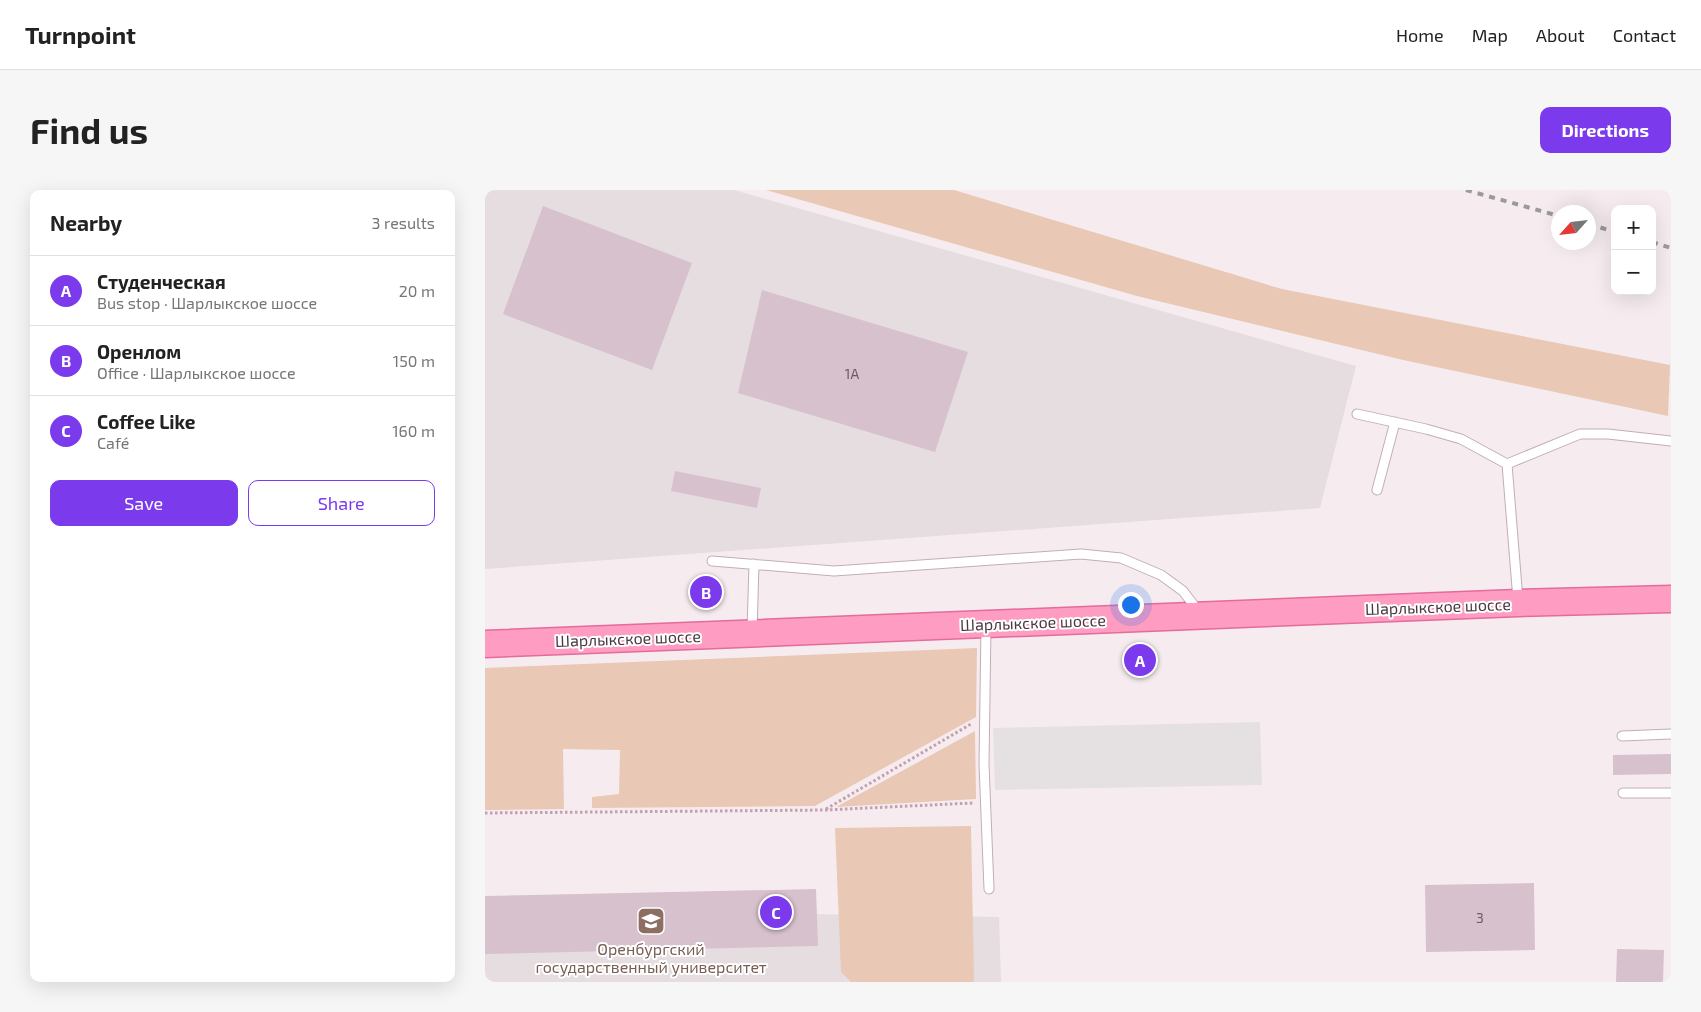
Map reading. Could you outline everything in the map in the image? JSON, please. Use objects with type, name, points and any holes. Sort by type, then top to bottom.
[{"type":"main road","name":"Шарлыкское шоссе","points":[[485,644],[753,632],[1671,599]]},
{"type":"lane","points":[[1357,414],[1426,428],[1461,439],[1507,464]]},
{"type":"lane","points":[[1377,490],[1395,422]]},
{"type":"lane","points":[[1507,464],[1580,434],[1608,434],[1671,441]]},
{"type":"lane","points":[[1507,464],[1519,603]]},
{"type":"lane","points":[[712,561],[835,571],[1081,554],[1121,558],[1161,575],[1183,591],[1202,616]]},
{"type":"lane","points":[[753,632],[754,564]]},
{"type":"lane","points":[[986,624],[985,716],[989,890]]},
{"type":"lane","points":[[1622,736],[1671,734]]},
{"type":"lane","points":[[1623,793],[1671,793]]},
{"type":"path","points":[[825,810],[985,716]]},
{"type":"path","points":[[485,813],[825,810],[986,802]]},
{"type":"shaded area","points":[[485,190],[734,190],[1356,366],[1320,508],[485,569]]},
{"type":"shaded area","points":[[766,190],[954,190],[1282,289],[1670,365],[1668,416],[1403,360],[1137,296]]},
{"type":"shaded area","points":[[977,648],[976,717],[815,806],[592,808],[592,797],[619,794],[620,750],[563,749],[564,809],[485,810],[485,668]]},
{"type":"shaded area","points":[[1260,722],[1262,785],[995,790],[993,728]]},
{"type":"shaded area","points":[[975,731],[976,799],[836,807]]},
{"type":"shaded area","points":[[971,826],[974,982],[851,982],[841,972],[835,828]]},
{"type":"shaded area","points":[[485,909],[999,917],[1001,982],[485,982]]},
{"type":"building","points":[[543,206],[692,263],[652,370],[503,314]]},
{"type":"building","points":[[762,290],[968,352],[935,452],[738,393]]},
{"type":"building","points":[[675,471],[761,488],[757,508],[671,491]]},
{"type":"building","points":[[691,585],[723,587],[722,599],[690,598]]},
{"type":"building","points":[[1671,754],[1671,774],[1613,775],[1613,755]]},
{"type":"building","points":[[1534,883],[1535,950],[1426,952],[1425,885]]},
{"type":"building","name":"Оренбургский государственный университет","points":[[816,889],[818,946],[485,954],[485,896]]},
{"type":"building","points":[[1617,949],[1664,950],[1663,982],[1616,982]]},
{"type":"railway","points":[[1466,190],[1551,214]]},
{"type":"railway","points":[[1596,226],[1611,231]]},
{"type":"railway","points":[[1656,243],[1671,248]]},
{"type":"place","name":"Оренлом","points":[[706,592]]},
{"type":"place","name":"Студенческая","points":[[1140,660]]},
{"type":"place","name":"Coffee Like","points":[[776,912]]},
{"type":"place","name":"Оренбургский государственный университет","points":[[651,921]]}]
